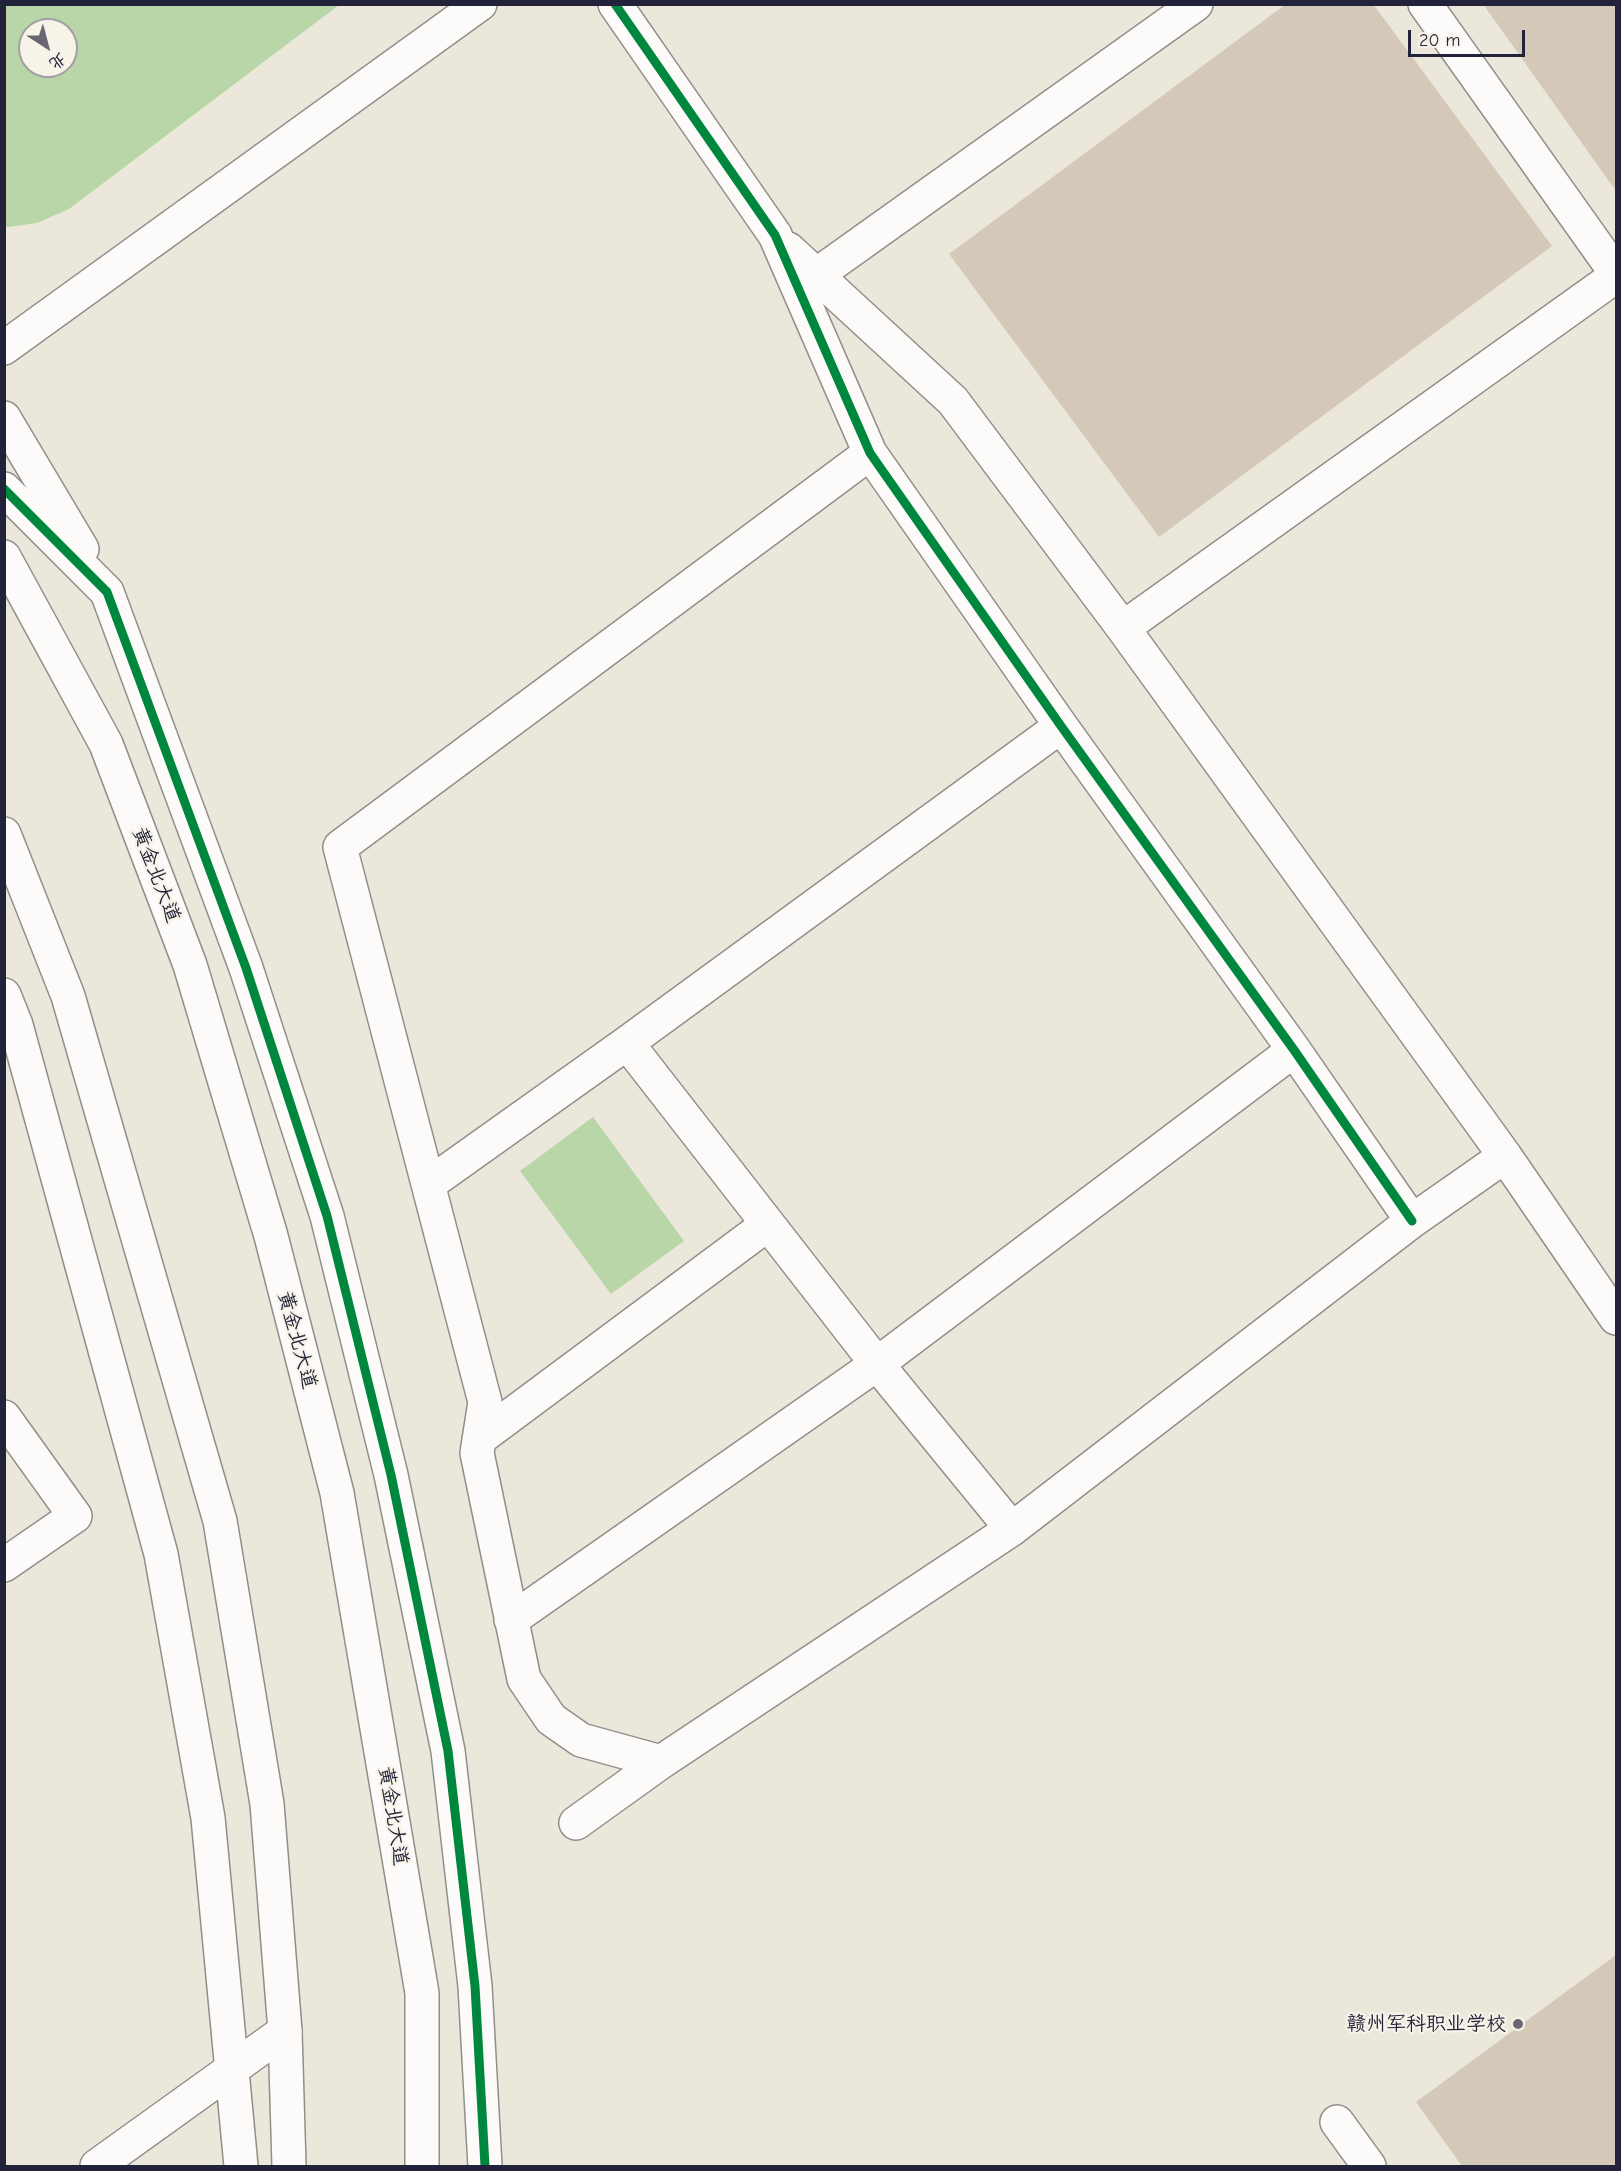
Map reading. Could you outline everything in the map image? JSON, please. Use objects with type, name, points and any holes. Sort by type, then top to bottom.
[{"type":"street","points":[[4,348],[480,4]]},
{"type":"street","points":[[615,4],[775,235],[814,276],[953,401],[1123,628],[1505,1156],[1605,1288],[1617,1318]]},
{"type":"street","points":[[814,276],[1196,4]]},
{"type":"street","points":[[1123,628],[1617,275],[1425,4]]},
{"type":"street","points":[[775,235],[870,453],[1061,726],[1294,1050],[1412,1221]]},
{"type":"street","points":[[4,418],[107,592],[246,968],[324,1205],[388,1464],[448,1751],[475,1986],[485,2166]]},
{"type":"street","points":[[661,1762],[581,1740],[551,1719],[524,1679],[477,1453],[485,1402],[340,847],[870,453]]},
{"type":"street","points":[[4,489],[107,592]]},
{"type":"street","name":"黄金北大道","points":[[4,557],[106,744],[190,965],[271,1236],[331,1470],[422,1993],[422,2166]]},
{"type":"street","points":[[429,1184],[627,1043],[1061,726]]},
{"type":"street","points":[[4,834],[68,996],[219,1521],[267,1804],[285,2031],[289,2166]]},
{"type":"street","points":[[6,1003],[84,1267],[161,1554],[208,1818],[241,2166]]},
{"type":"street","points":[[627,1043],[877,1364],[1012,1529]]},
{"type":"street","points":[[511,1620],[877,1364],[1294,1050]]},
{"type":"street","points":[[576,1823],[661,1762],[1012,1529],[1412,1221],[1505,1156]]},
{"type":"street","points":[[479,1439],[768,1224]]},
{"type":"street","points":[[4,1417],[75,1516],[4,1565]]},
{"type":"street","points":[[97,2166],[285,2031]]},
{"type":"street","points":[[1337,2122],[1369,2166]]},
{"type":"green space","points":[[5,4],[339,5],[69,209],[37,223],[4,227]]},
{"type":"green space","points":[[593,1117],[684,1241],[611,1294],[520,1171]]},
{"type":"building","points":[[1286,4],[1373,4],[1552,246],[1159,537],[949,254]]},
{"type":"building","points":[[1483,4],[1616,4],[1616,191]]},
{"type":"building","points":[[1616,1955],[1616,2166],[1462,2166],[1416,2102]]},
{"type":"cycle path","points":[[615,4],[775,235],[870,453],[1061,726],[1294,1050],[1412,1221]]},
{"type":"cycle path","points":[[4,489],[107,592],[246,968],[327,1216],[391,1475],[448,1751],[475,1986],[485,2166]]},
{"type":"place","name":"赣州军科职业学校","points":[[1518,2024]]}]
